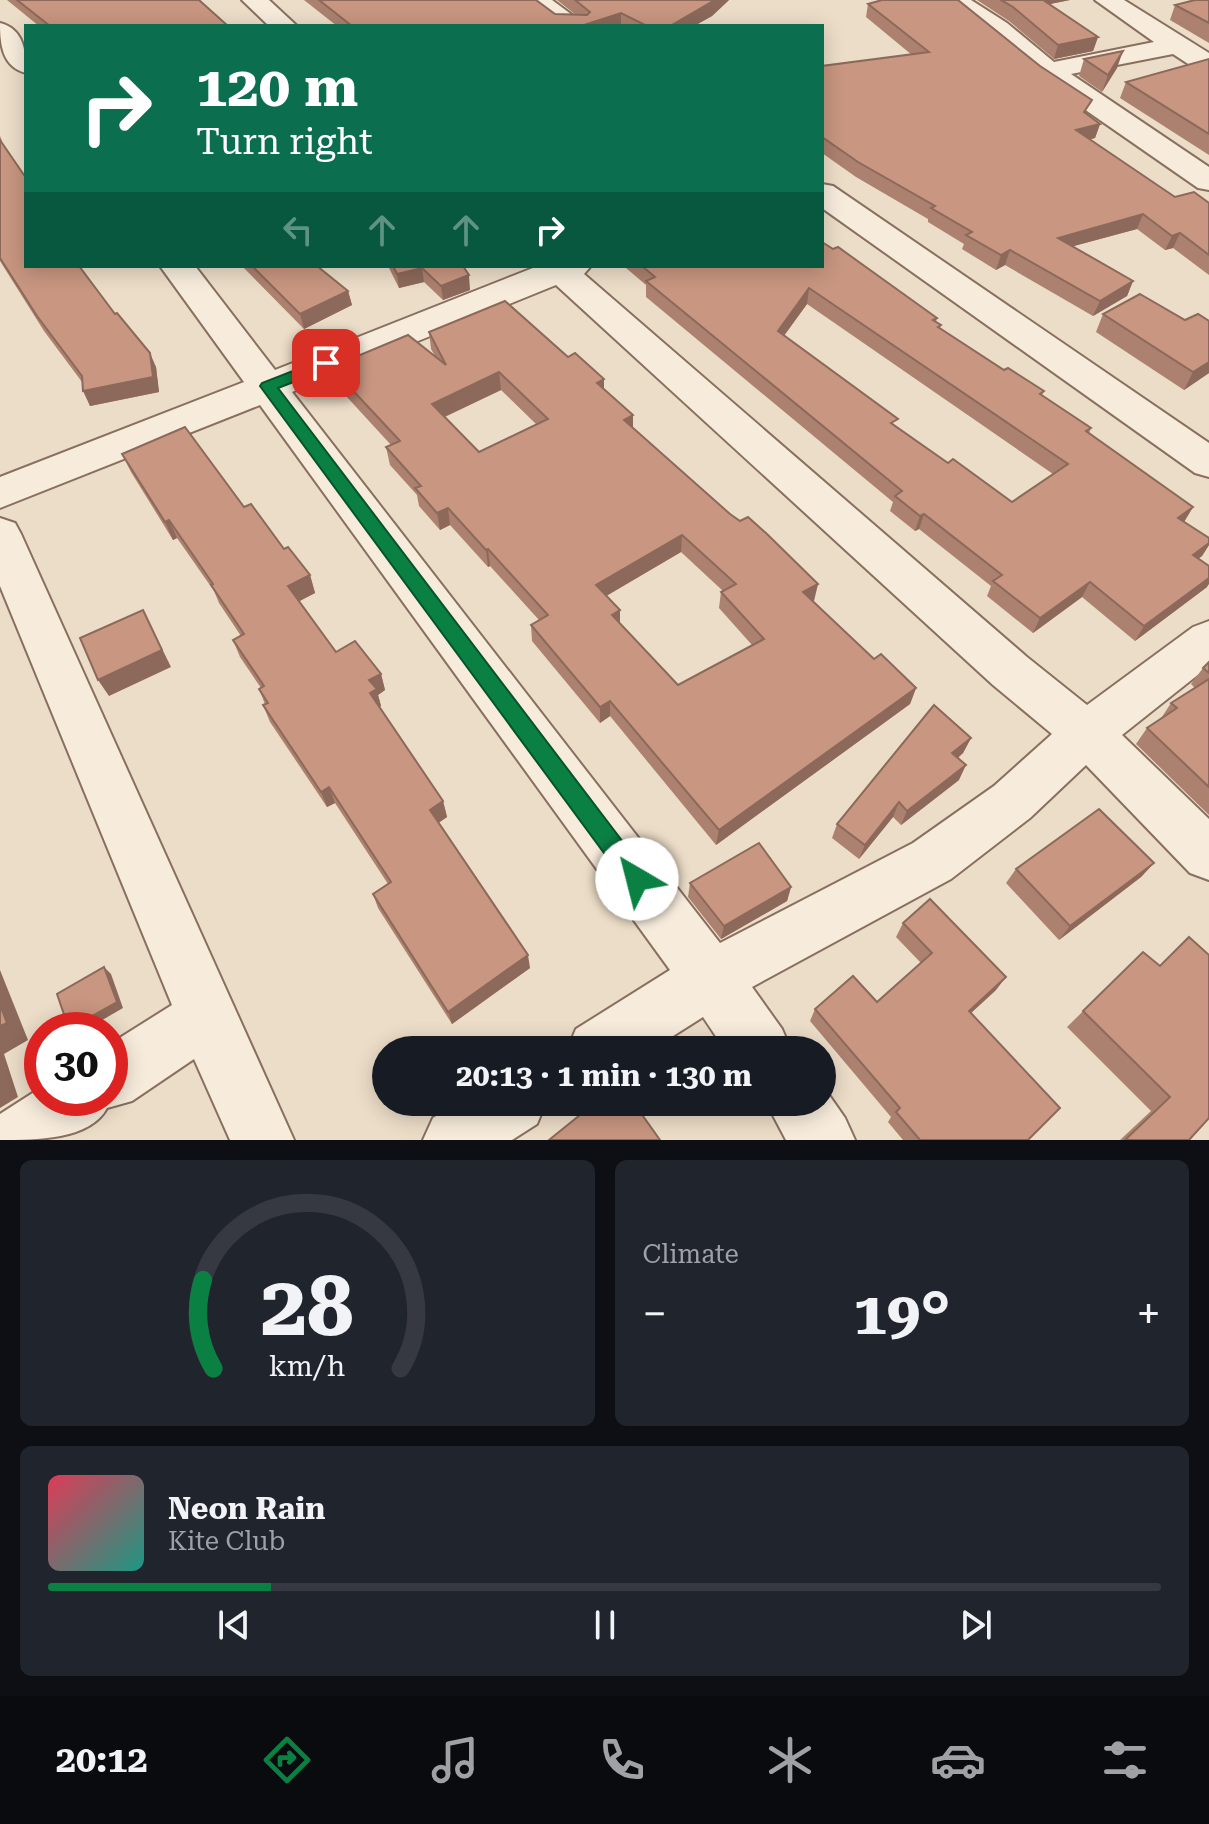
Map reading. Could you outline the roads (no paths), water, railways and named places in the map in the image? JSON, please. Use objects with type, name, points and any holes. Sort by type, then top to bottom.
[{"type":"street","points":[[254,0],[282,24]]},
{"type":"street","points":[[535,0],[571,24]]},
{"type":"street","points":[[954,0],[998,29],[1048,71],[1209,181]]},
{"type":"street","points":[[1107,0],[1209,65]]},
{"type":"street","points":[[0,31],[24,62]]},
{"type":"street","points":[[1048,71],[1178,45]]},
{"type":"street","points":[[824,194],[1209,463]]},
{"type":"street","points":[[179,268],[751,1036]]},
{"type":"street","points":[[0,493],[563,268],[1010,671],[1087,733],[1209,855]]},
{"type":"street","points":[[0,534],[206,1017],[262,1140]]},
{"type":"street","points":[[619,1036],[711,978],[932,861],[1012,802],[1087,733],[1209,640]]},
{"type":"street","points":[[128,1067],[206,1017]]},
{"type":"street","points":[[16,1140],[53,1116]]},
{"type":"street","points":[[455,1140],[493,1116]]},
{"type":"street","points":[[807,1116],[823,1140]]}]
